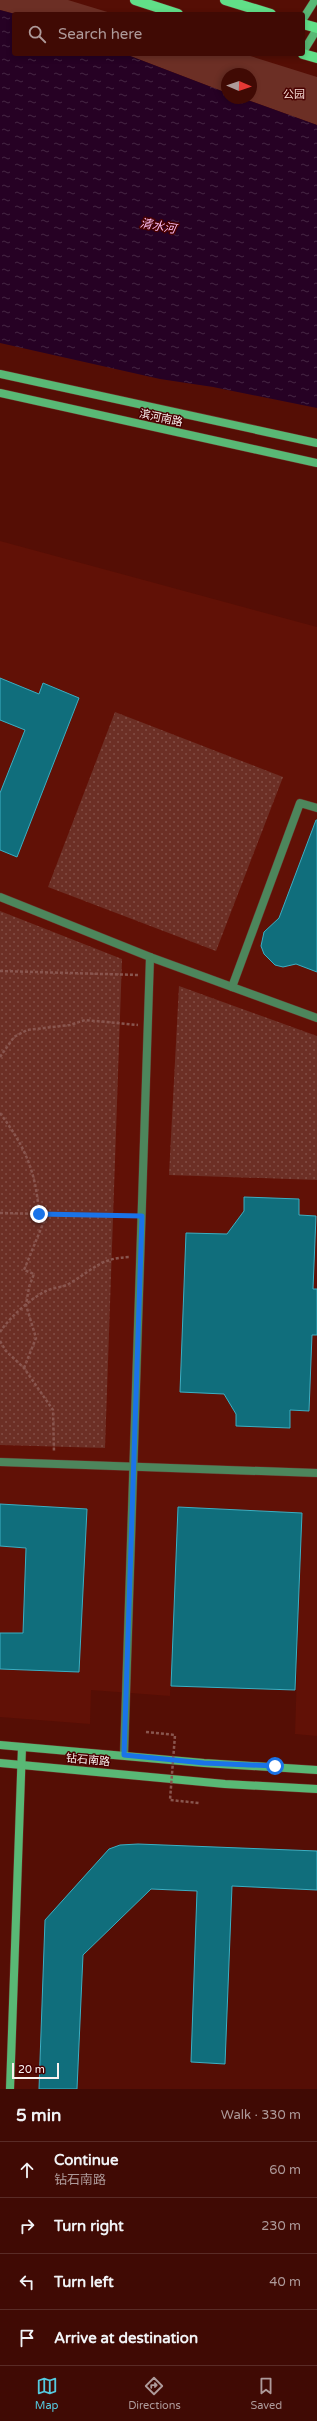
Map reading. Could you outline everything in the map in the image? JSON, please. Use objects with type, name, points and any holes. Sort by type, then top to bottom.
[{"type":"main road","points":[[134,0],[172,12]]},
{"type":"main road","points":[[225,0],[264,12]]},
{"type":"main road","points":[[305,16],[315,0]]},
{"type":"main road","points":[[305,25],[317,28],[305,49]]},
{"type":"main road","points":[[305,54],[317,58]]},
{"type":"main road","name":"滨河南路","points":[[0,374],[317,444]]},
{"type":"main road","name":"滨河南路","points":[[0,393],[317,463]]},
{"type":"main road","name":"钻石南路","points":[[0,1745],[204,1763],[317,1770]]},
{"type":"main road","points":[[10,2089],[22,1747]]},
{"type":"main road","name":"钻石南路","points":[[0,1763],[225,1784],[317,1789]]},
{"type":"lane","points":[[232,987],[300,802],[317,808]]},
{"type":"lane","points":[[0,897],[150,956],[317,1018]]},
{"type":"lane","points":[[124,1755],[150,956]]},
{"type":"lane","points":[[0,1462],[317,1473]]},
{"type":"path","points":[[0,971],[150,975]]},
{"type":"path","points":[[0,1057],[14,1037],[27,1030],[70,1025],[85,1020],[148,1025]]},
{"type":"path","points":[[0,1113],[18,1138],[32,1165],[38,1189],[39,1214]]},
{"type":"path","points":[[0,1212],[142,1216]]},
{"type":"path","points":[[24,1368],[36,1338],[26,1305],[28,1287],[34,1274],[24,1270],[47,1214]]},
{"type":"path","points":[[0,1332],[26,1305],[46,1291],[60,1288],[72,1282],[93,1267],[112,1257],[140,1256]]},
{"type":"path","points":[[0,1341],[6,1351],[24,1368],[53,1410],[54,1464]]},
{"type":"path","points":[[146,1732],[175,1735],[170,1800],[199,1802]]},
{"type":"shaded area","points":[[0,541],[317,627],[317,1736],[295,1734],[302,1513],[178,1507],[170,1696],[91,1690],[90,1724],[0,1717]]},
{"type":"green space","points":[[0,0],[68,0],[107,12],[12,13],[0,10]]},
{"type":"green space","name":"公园","points":[[130,56],[250,56],[317,77],[317,125],[257,103],[257,68],[221,68],[221,91]]},
{"type":"green space","points":[[115,712],[283,777],[216,951],[48,887]]},
{"type":"green space","points":[[0,911],[122,959],[105,1448],[0,1445]]},
{"type":"green space","points":[[179,986],[317,1036],[317,1180],[169,1175]]},
{"type":"water","name":"清水河","points":[[0,10],[12,13],[12,56],[130,56],[221,91],[221,104],[257,103],[317,125],[317,408],[213,387],[160,379],[0,343]]},
{"type":"building","points":[[0,678],[39,694],[43,683],[79,698],[17,857],[0,850],[0,793],[25,730],[0,720]]},
{"type":"building","points":[[316,820],[317,972],[296,964],[283,967],[275,965],[264,954],[261,946],[264,932],[279,918]]},
{"type":"building","points":[[244,1197],[299,1199],[299,1215],[316,1216],[313,1289],[317,1289],[317,1335],[312,1335],[309,1411],[290,1410],[290,1428],[236,1426],[236,1414],[224,1394],[180,1392],[186,1233],[227,1234],[244,1211]]},
{"type":"building","points":[[0,1504],[87,1509],[79,1672],[0,1669],[0,1633],[23,1633],[26,1548],[0,1546]]},
{"type":"building","points":[[178,1507],[302,1513],[295,1690],[171,1686]]},
{"type":"building","points":[[138,1844],[317,1851],[317,1890],[232,1886],[225,2064],[191,2062],[197,1891],[151,1889],[83,1955],[77,2089],[39,2089],[45,1920],[109,1849],[120,1845]]},
{"type":"route","points":[[39,1214],[142,1216],[124,1755],[204,1763],[275,1766]]}]
